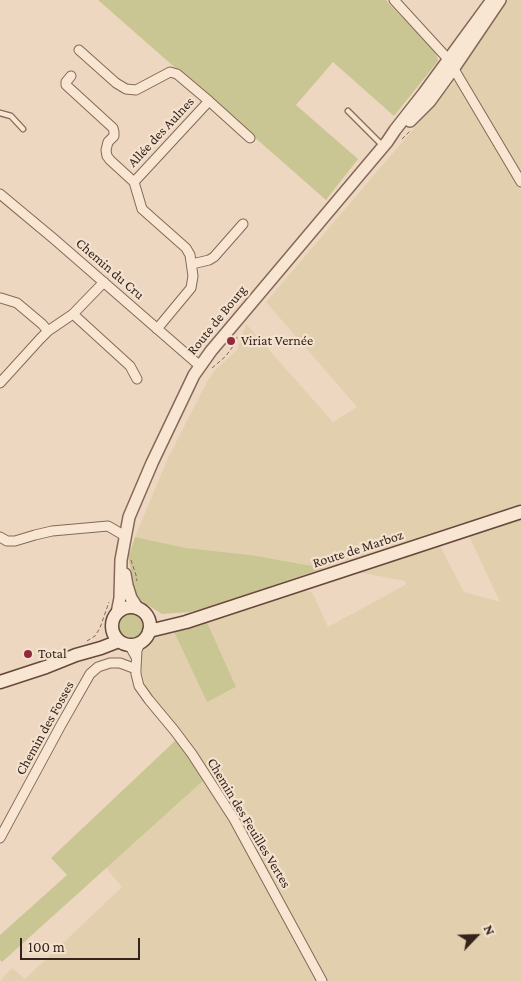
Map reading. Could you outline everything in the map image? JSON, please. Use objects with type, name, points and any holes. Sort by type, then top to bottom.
[{"type":"main road","name":"Route de Marboz","points":[[149,624],[186,622],[521,512]]},
{"type":"main road","points":[[0,682],[46,667],[106,635],[112,627],[114,617],[122,610],[127,608],[138,609],[146,614],[149,624],[144,639],[141,642],[136,644],[122,642],[101,648],[78,650]]},
{"type":"main road","points":[[112,627],[116,637],[122,642]]},
{"type":"street","points":[[394,0],[451,64],[521,182]]},
{"type":"street","name":"Route de Bourg","points":[[138,609],[131,598],[124,574],[129,516],[176,411],[203,369],[211,350],[385,144],[398,134],[430,101],[492,0]]},
{"type":"street","name":"Route de Bourg","points":[[451,64],[500,0]]},
{"type":"street","name":"Allée des Aulnes","points":[[79,50],[116,83],[126,89],[136,90],[170,72],[177,74],[250,138]]},
{"type":"street","points":[[71,76],[66,82],[66,86],[113,128],[114,136],[108,142],[107,156],[134,182],[142,209],[186,248],[190,255],[193,276],[191,288],[157,329]]},
{"type":"street","name":"Allée des Aulnes","points":[[134,182],[209,101]]},
{"type":"street","name":"Chemin du Cru","points":[[0,194],[203,369]]},
{"type":"street","points":[[192,264],[214,257],[243,224]]},
{"type":"street","points":[[0,383],[48,331],[73,314],[104,282]]},
{"type":"street","points":[[1,298],[17,303],[48,331]]},
{"type":"street","points":[[73,314],[130,366],[137,378]]},
{"type":"street","points":[[0,537],[10,542],[52,531],[108,526],[126,546]]},
{"type":"street","name":"Route de Bourg","points":[[117,613],[120,598],[121,560],[126,546]]},
{"type":"street","points":[[122,642],[134,652],[136,657]]},
{"type":"street","points":[[136,657],[141,642]]},
{"type":"street","name":"Chemin des Feuilles Vertes","points":[[136,657],[137,680],[143,692],[192,754],[234,819],[322,981]]},
{"type":"street","name":"Chemin des Fosses","points":[[0,838],[90,674],[98,667],[116,663],[136,669]]},
{"type":"lane","points":[[348,111],[385,144]]},
{"type":"lane","points":[[0,113],[11,116],[23,129]]},
{"type":"path","points":[[401,139],[411,130]]},
{"type":"path","points":[[203,369],[226,356],[236,342],[238,334]]},
{"type":"path","points":[[126,546],[136,575],[136,581]]},
{"type":"path","points":[[78,650],[96,636],[109,599]]},
{"type":"shaded area","points":[[98,0],[386,0],[432,48],[438,61],[394,116],[333,62],[296,105],[358,159],[326,200]]},
{"type":"shaded area","points":[[499,0],[521,0],[521,173],[455,60]]},
{"type":"shaded area","points":[[456,80],[521,190],[521,504],[324,568],[251,555],[186,548],[135,537],[168,458],[208,380],[214,371],[237,350],[246,324],[333,422],[357,407],[266,302]]},
{"type":"shaded area","points":[[521,520],[521,981],[325,981],[252,843],[147,694],[141,668],[141,651],[143,646],[159,632],[166,630],[174,632],[207,702],[236,687],[207,622],[298,590],[312,592],[328,627],[407,584],[405,581],[358,572],[440,546],[464,592],[500,602],[469,536]]},
{"type":"shaded area","points":[[135,537],[186,548],[251,555],[324,568],[213,606],[190,612],[162,614],[138,599],[129,561]]},
{"type":"shaded area","points":[[131,613],[140,617],[144,626],[140,635],[131,639],[122,635],[118,626],[122,617]]},
{"type":"shaded area","points":[[207,622],[236,687],[207,702],[174,632]]},
{"type":"shaded area","points":[[177,739],[205,779],[2,962],[0,960],[0,935],[67,875],[51,858]]},
{"type":"shaded area","points":[[205,779],[244,842],[318,981],[0,981],[12,968],[25,979],[122,887],[106,868]]},
{"type":"place","name":"Viriat Vernée","points":[[231,341]]},
{"type":"place","name":"Total","points":[[28,654]]}]
